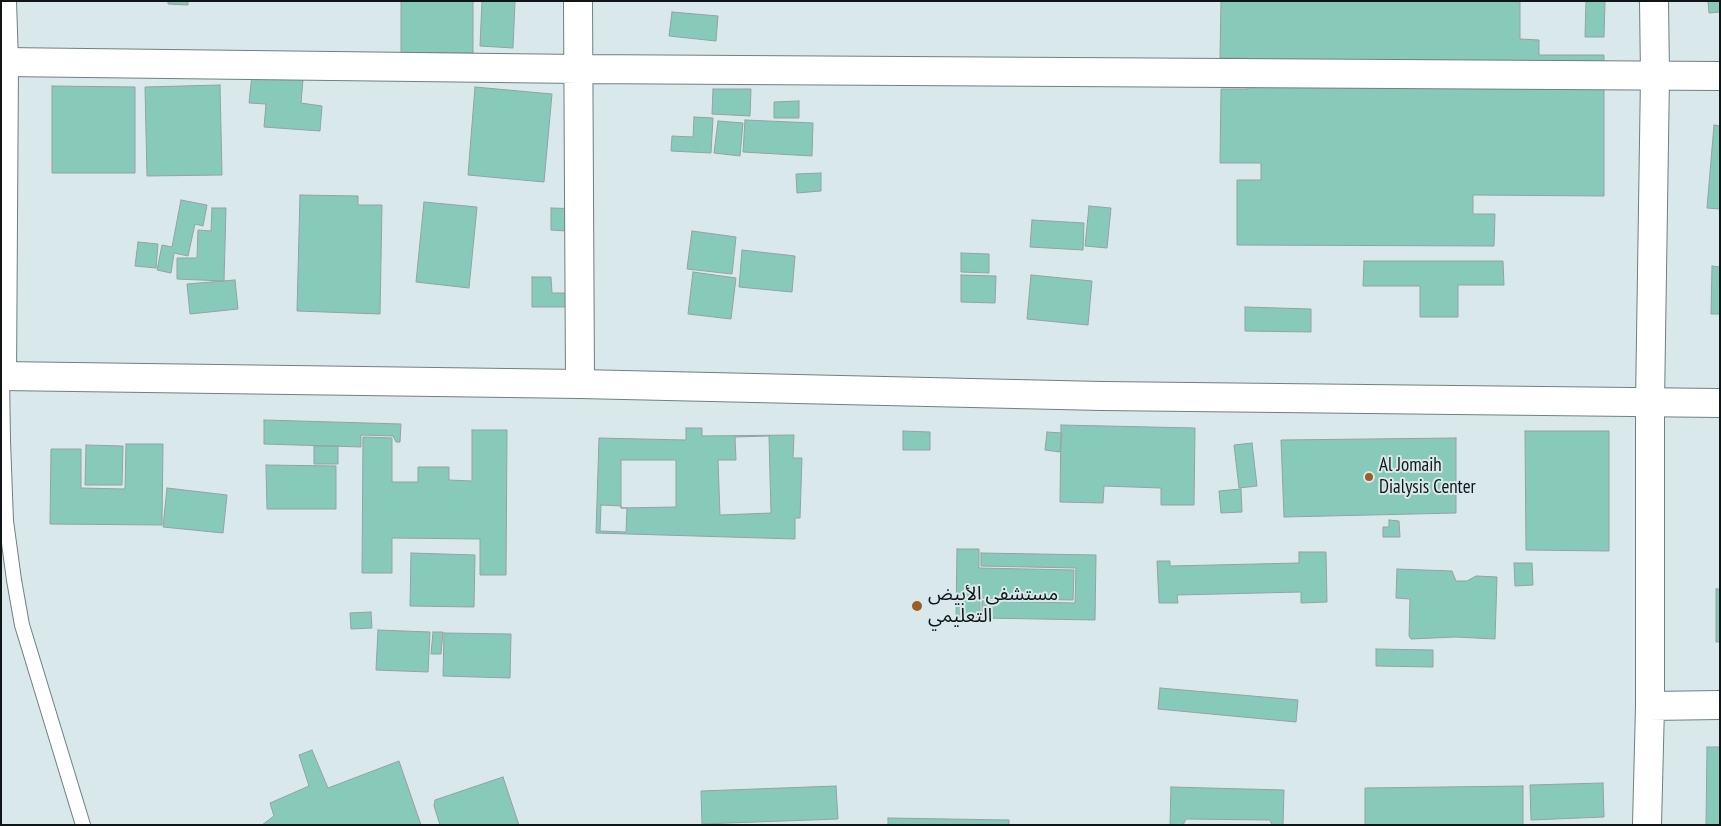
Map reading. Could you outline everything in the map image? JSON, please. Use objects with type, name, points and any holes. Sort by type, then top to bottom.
[{"type":"street","points":[[2,1],[4,62],[2,376],[580,384],[1102,396],[1720,403]]},
{"type":"street","points":[[578,1],[580,384]]},
{"type":"street","points":[[1647,825],[1650,706],[1650,403],[1655,76],[1654,1]]},
{"type":"street","points":[[4,62],[579,69],[1720,76]]},
{"type":"street","points":[[1650,706],[1720,705]]},
{"type":"lane","points":[[2,376],[6,520],[22,625],[83,825]]},
{"type":"building","points":[[168,1],[188,1],[188,5],[168,4]]},
{"type":"building","points":[[401,1],[473,1],[473,53],[401,53]]},
{"type":"building","points":[[482,1],[515,1],[513,48],[480,46]]},
{"type":"building","points":[[1221,1],[1520,1],[1520,39],[1539,40],[1539,55],[1604,55],[1604,196],[1473,195],[1473,214],[1495,214],[1494,246],[1237,245],[1237,180],[1261,180],[1261,163],[1220,163],[1221,89],[1248,89],[1248,58],[1220,58]]},
{"type":"building","points":[[1586,1],[1605,1],[1604,37],[1585,37]]},
{"type":"building","points":[[1708,1],[1720,1],[1720,12],[1709,13]]},
{"type":"building","points":[[672,12],[718,16],[716,41],[669,36]]},
{"type":"building","points":[[252,74],[303,79],[301,103],[322,106],[320,131],[264,127],[266,104],[249,103]]},
{"type":"building","points":[[220,85],[222,175],[147,176],[145,87]]},
{"type":"building","points":[[52,86],[135,87],[135,173],[52,173]]},
{"type":"building","points":[[475,87],[552,94],[544,182],[468,175]]},
{"type":"building","points":[[713,89],[751,89],[750,116],[712,114]]},
{"type":"building","points":[[799,101],[799,118],[774,118],[774,102]]},
{"type":"building","points":[[694,117],[713,118],[711,153],[671,151],[672,136],[693,137]]},
{"type":"building","points":[[745,120],[813,123],[812,156],[743,152]]},
{"type":"building","points":[[718,121],[743,123],[740,156],[714,153]]},
{"type":"building","points":[[1714,125],[1720,126],[1720,209],[1707,208]]},
{"type":"building","points":[[821,173],[821,191],[797,193],[796,174]]},
{"type":"building","points":[[300,195],[358,196],[358,205],[382,205],[380,314],[297,311]]},
{"type":"building","points":[[181,200],[207,205],[203,226],[195,224],[188,256],[174,253],[171,273],[157,270],[162,245],[172,247]]},
{"type":"building","points":[[424,202],[477,207],[469,288],[416,282]]},
{"type":"building","points":[[1089,206],[1111,208],[1107,248],[1085,246]]},
{"type":"building","points":[[212,208],[226,208],[224,281],[177,279],[177,258],[197,258],[198,230],[211,231]]},
{"type":"building","points":[[551,208],[582,209],[581,232],[551,230]]},
{"type":"building","points":[[1032,220],[1084,223],[1083,250],[1030,247]]},
{"type":"building","points":[[692,231],[736,237],[732,274],[687,269]]},
{"type":"building","points":[[138,242],[158,244],[156,268],[135,266]]},
{"type":"building","points":[[742,250],[795,256],[792,292],[739,287]]},
{"type":"building","points":[[961,253],[989,254],[989,273],[961,272]]},
{"type":"building","points":[[1364,261],[1503,261],[1504,285],[1458,285],[1458,317],[1420,317],[1420,286],[1363,286]]},
{"type":"building","points":[[1712,266],[1720,267],[1720,314],[1711,314]]},
{"type":"building","points":[[693,272],[736,278],[731,319],[688,314]]},
{"type":"building","points":[[961,275],[996,276],[995,303],[961,302]]},
{"type":"building","points":[[1031,275],[1092,281],[1088,325],[1027,319]]},
{"type":"building","points":[[532,277],[551,277],[552,293],[571,293],[570,307],[532,307]]},
{"type":"building","points":[[235,280],[238,309],[190,314],[187,284]]},
{"type":"building","points":[[1245,307],[1311,309],[1311,332],[1245,331]]},
{"type":"building","points":[[264,420],[401,424],[400,442],[396,442],[393,436],[361,435],[361,447],[264,444]]},
{"type":"building","points":[[1061,425],[1195,428],[1194,505],[1161,505],[1161,488],[1104,486],[1103,503],[1060,502]]},
{"type":"building","points":[[686,428],[702,428],[702,436],[794,435],[793,458],[802,458],[800,518],[795,518],[795,539],[596,533],[599,438],[686,440]]},
{"type":"building","points":[[472,430],[507,430],[506,575],[480,575],[480,539],[392,538],[392,573],[362,573],[363,437],[392,438],[392,482],[418,482],[418,467],[449,467],[449,480],[472,481]]},
{"type":"building","points":[[903,431],[930,432],[930,450],[903,450]]},
{"type":"building","points":[[1525,431],[1609,431],[1609,551],[1526,550]]},
{"type":"building","points":[[1047,432],[1062,433],[1060,452],[1045,450]]},
{"type":"building","points":[[769,436],[771,513],[720,515],[718,460],[736,460],[735,437]]},
{"type":"building","name":"Al Jomaih Dialysis Center","points":[[1456,438],[1456,513],[1284,517],[1281,440]]},
{"type":"building","points":[[1252,443],[1257,486],[1239,488],[1234,445]]},
{"type":"building","points":[[126,444],[163,444],[162,525],[50,524],[51,449],[81,449],[81,488],[125,489]]},
{"type":"building","points":[[86,445],[123,446],[122,485],[85,485]]},
{"type":"building","points":[[314,446],[338,446],[338,464],[314,464]]},
{"type":"building","points":[[621,460],[676,460],[676,507],[621,508]]},
{"type":"building","points":[[266,465],[336,466],[336,509],[267,509]]},
{"type":"building","points":[[167,488],[227,495],[223,533],[163,527]]},
{"type":"building","points":[[1241,489],[1242,512],[1221,513],[1219,491]]},
{"type":"building","points":[[601,505],[627,508],[626,532],[600,531]]},
{"type":"building","points":[[1389,520],[1399,521],[1400,537],[1383,537],[1383,527],[1389,527]]},
{"type":"building","points":[[957,549],[979,549],[979,568],[1074,570],[1073,600],[980,598],[980,618],[956,617]]},
{"type":"building","points":[[1299,552],[1326,552],[1327,602],[1301,603],[1301,592],[1177,595],[1178,603],[1159,603],[1157,561],[1170,561],[1170,566],[1299,563]]},
{"type":"building","points":[[411,553],[475,555],[474,607],[410,606]]},
{"type":"building","points":[[981,553],[1096,555],[1095,620],[982,618],[982,601],[1075,603],[1076,568],[981,566]]},
{"type":"building","points":[[1514,563],[1532,563],[1533,585],[1515,586]]},
{"type":"building","points":[[1397,569],[1452,571],[1456,581],[1467,581],[1476,576],[1497,577],[1495,639],[1456,637],[1411,639],[1409,636],[1410,599],[1396,598]]},
{"type":"building","points":[[1716,589],[1720,589],[1720,642],[1716,642]]},
{"type":"building","points":[[371,612],[372,628],[351,629],[350,613]]},
{"type":"building","points":[[378,630],[430,632],[428,672],[376,670]]},
{"type":"building","points":[[433,632],[443,632],[441,654],[431,654]]},
{"type":"building","points":[[444,633],[511,634],[510,678],[443,676]]},
{"type":"building","points":[[1376,649],[1433,650],[1433,667],[1376,666]]},
{"type":"building","points":[[1160,688],[1298,700],[1296,722],[1158,709]]},
{"type":"building","points":[[1707,747],[1720,747],[1720,825],[1706,825]]},
{"type":"building","points":[[312,750],[328,788],[399,761],[421,825],[262,825],[274,816],[270,803],[309,786],[299,755]]},
{"type":"building","points":[[503,777],[519,825],[440,825],[434,806],[435,800]]},
{"type":"building","points":[[1603,783],[1604,817],[1531,820],[1530,785]]},
{"type":"building","points":[[836,786],[838,819],[702,824],[701,791]]},
{"type":"building","points":[[1523,786],[1523,825],[1365,825],[1365,788]]},
{"type":"building","points":[[1171,787],[1284,790],[1283,825],[1272,825],[1270,820],[1186,819],[1183,825],[1170,825]]},
{"type":"building","points":[[888,818],[1009,820],[1009,825],[888,825]]},
{"type":"place","name":"Al Jomaih Dialysis Center","points":[[1369,477]]},
{"type":"place","name":"مستشفى الأبيض التعليمي","points":[[917,606]]}]
